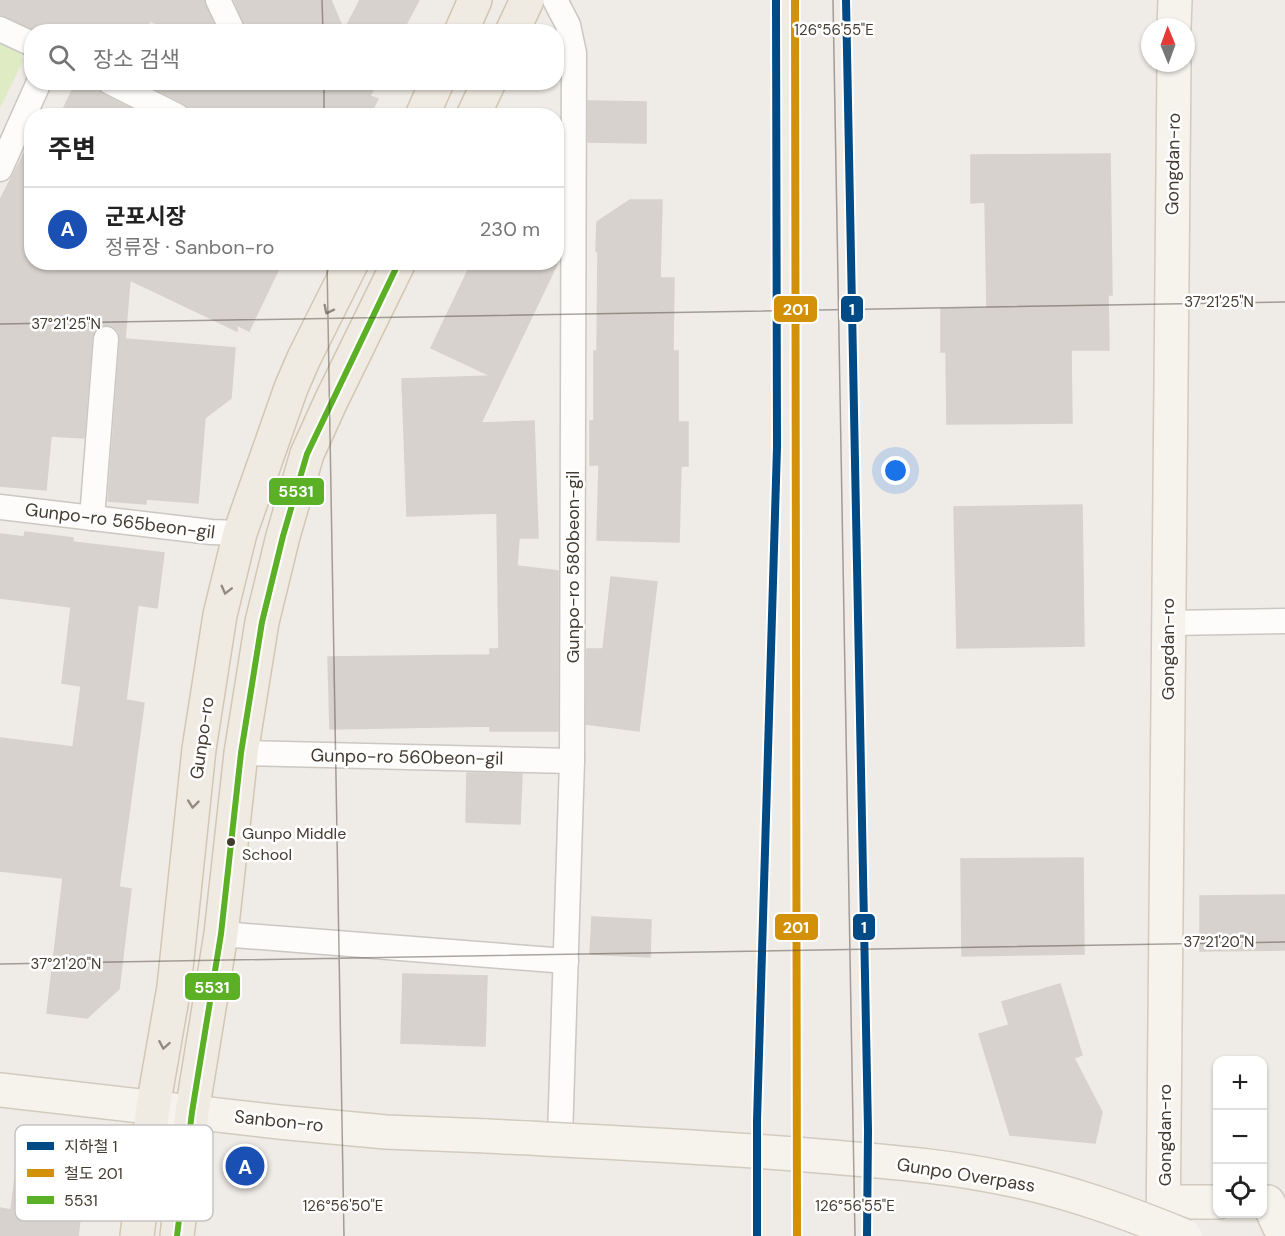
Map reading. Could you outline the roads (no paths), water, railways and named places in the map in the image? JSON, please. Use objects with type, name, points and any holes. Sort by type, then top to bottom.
[{"type":"main road","points":[[464,24],[475,0]]},
{"type":"main road","points":[[516,24],[527,0]]},
{"type":"main road","points":[[426,108],[433,90]]},
{"type":"main road","points":[[477,108],[485,90]]},
{"type":"main road","name":"Gunpo-ro","points":[[151,1125],[174,987],[199,749],[220,615],[240,533],[287,399],[304,358],[348,270]]},
{"type":"main road","points":[[190,1125],[221,934],[241,753],[262,622],[283,536],[307,454],[395,270]]},
{"type":"main road","points":[[304,358],[302,387],[281,453],[284,458],[293,461],[307,454]]},
{"type":"main road","name":"Gunpo-ro","points":[[137,1236],[139,1221]]},
{"type":"main road","points":[[177,1236],[179,1221]]},
{"type":"street","points":[[218,0],[229,24]]},
{"type":"street","name":"Gunpo-ro 580beon-gil","points":[[555,0],[568,25],[574,53],[572,760],[560,1137]]},
{"type":"street","points":[[1174,18],[1175,0]]},
{"type":"street","points":[[0,29],[24,40]]},
{"type":"street","name":"Gongdan-ro","points":[[1163,1236],[1174,72]]},
{"type":"street","points":[[27,108],[35,90]]},
{"type":"street","points":[[126,90],[161,108]]},
{"type":"street","points":[[0,170],[24,116]]},
{"type":"street","points":[[92,518],[106,339]]},
{"type":"street","name":"Gunpo-ro 565beon-gil","points":[[0,507],[211,532],[240,533]]},
{"type":"street","points":[[1168,623],[1285,621]]},
{"type":"street","name":"Gunpo-ro 560beon-gil","points":[[241,753],[572,760]]},
{"type":"street","points":[[221,934],[566,961]]},
{"type":"street","name":"Sanbon-ro","points":[[0,1090],[386,1132],[487,1136]]},
{"type":"street","name":"Gunpo Overpass","points":[[487,1136],[733,1148],[938,1167],[1005,1178],[1078,1197],[1185,1236]]},
{"type":"street","points":[[1164,1202],[1213,1202]]},
{"type":"street","points":[[1272,1202],[1279,1226],[1285,1233]]},
{"type":"metro line","name":"1","points":[[757,1236],[757,1121],[777,447],[776,0]]},
{"type":"metro line","name":"1","points":[[846,0],[868,1130],[867,1236]]},
{"type":"rail line","name":"201","points":[[795,0],[797,1236]]},
{"type":"place","name":"Gunpo Middle School","points":[[231,842]]},
{"type":"place","name":"군포시장","points":[[245,1166]]}]
